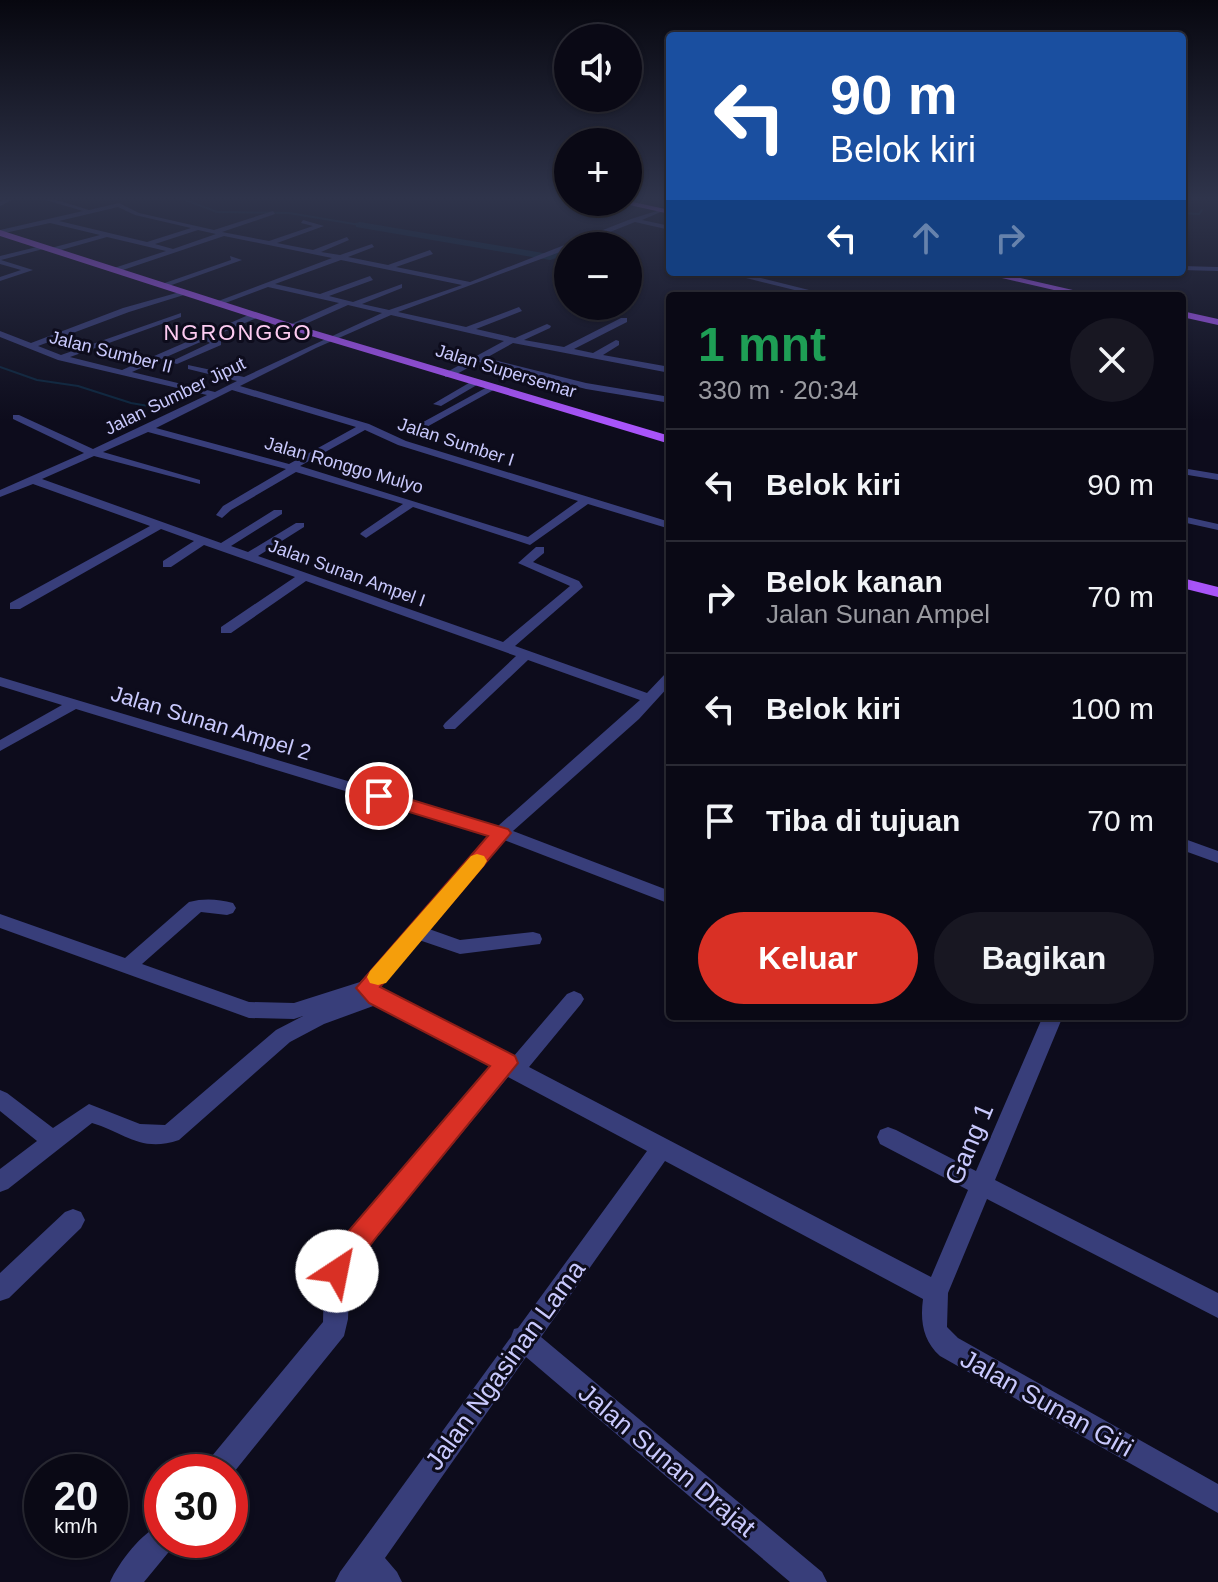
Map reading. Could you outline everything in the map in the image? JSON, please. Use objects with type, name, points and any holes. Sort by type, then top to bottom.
[{"type":"main road","name":"Jalan Supersemar","points":[[126,273],[448,375],[666,439]]},
{"type":"main road","points":[[1000,276],[1075,292]]},
{"type":"main road","points":[[1186,315],[1218,322]]},
{"type":"main road","points":[[1186,584],[1218,592]]},
{"type":"street","points":[[0,279],[20,273]]},
{"type":"street","points":[[163,285],[200,273]]},
{"type":"street","points":[[217,303],[301,273]]},
{"type":"street","points":[[417,273],[471,284]]},
{"type":"street","name":"Jalan Sumber Jiput","points":[[0,494],[147,429],[331,338],[393,311],[498,273]]},
{"type":"street","points":[[754,276],[750,278],[809,292]]},
{"type":"street","points":[[322,296],[370,278]]},
{"type":"street","points":[[269,285],[514,341],[666,369]]},
{"type":"street","points":[[292,327],[399,286]]},
{"type":"street","points":[[789,292],[794,289]]},
{"type":"street","points":[[28,347],[184,292]]},
{"type":"street","points":[[469,329],[519,309]]},
{"type":"street","points":[[61,358],[178,315]]},
{"type":"street","points":[[122,373],[256,315]]},
{"type":"street","points":[[564,351],[624,320]]},
{"type":"street","points":[[448,375],[547,326]]},
{"type":"street","name":"Jalan Sumber II","points":[[0,334],[61,358],[217,395]]},
{"type":"street","points":[[140,377],[218,343],[201,338]]},
{"type":"street","points":[[594,356],[616,343]]},
{"type":"street","points":[[479,359],[576,383],[666,399]]},
{"type":"street","points":[[655,368],[666,359]]},
{"type":"street","points":[[191,367],[246,380]]},
{"type":"street","points":[[438,404],[477,382]]},
{"type":"street","points":[[566,389],[576,383]]},
{"type":"street","name":"Jalan Sumber I","points":[[232,387],[365,426],[402,443],[666,525]]},
{"type":"street","points":[[419,427],[494,387]]},
{"type":"street","points":[[16,417],[93,453],[196,482]]},
{"type":"street","points":[[222,515],[227,508],[365,426]]},
{"type":"street","name":"Jalan Ronggo Mulyo","points":[[147,429],[293,467],[412,503],[535,546]]},
{"type":"street","points":[[1186,472],[1218,477]]},
{"type":"street","name":"Jalan Sunan Ampel I","points":[[33,480],[650,699]]},
{"type":"street","points":[[505,648],[577,587],[524,563],[535,546],[585,501]]},
{"type":"street","points":[[366,534],[412,503]]},
{"type":"street","points":[[222,547],[278,512]]},
{"type":"street","points":[[1186,520],[1218,527]]},
{"type":"street","points":[[15,606],[160,525]]},
{"type":"street","points":[[248,557],[300,525]]},
{"type":"street","points":[[167,564],[202,541]]},
{"type":"street","points":[[226,630],[304,577]]},
{"type":"street","points":[[450,726],[525,655]]},
{"type":"street","name":"Jalan Sunan Ampel 2","points":[[0,681],[501,833],[666,896]]},
{"type":"street","points":[[0,1182],[83,1115],[92,1113],[137,1135],[162,1137],[171,1133],[283,1036],[372,993],[417,932],[501,833],[666,681]]},
{"type":"street","points":[[0,746],[74,704]]},
{"type":"street","points":[[1186,845],[1218,857]]},
{"type":"street","points":[[128,966],[195,907],[227,908]]},
{"type":"street","points":[[0,921],[249,1010],[294,1011],[372,993],[936,1293]]},
{"type":"street","points":[[417,932],[469,947],[533,939]]},
{"type":"street","points":[[232,1454],[335,1327],[339,1309],[335,1286],[339,1264],[511,1066],[574,999]]},
{"type":"street","name":"Gang 1","points":[[936,1293],[1051,1020]]},
{"type":"street","points":[[0,1099],[52,1140]]},
{"type":"street","points":[[888,1137],[1218,1306]]},
{"type":"street","name":"Jalan Ngasinan Lama","points":[[358,1571],[661,1149]]},
{"type":"street","points":[[0,1289],[73,1220]]},
{"type":"street","name":"Jalan Sunan Giri","points":[[936,1293],[934,1328],[938,1340],[1218,1499]]},
{"type":"street","name":"Jalan Sunan Drajat","points":[[523,1338],[812,1582]]},
{"type":"street","points":[[125,1582],[145,1558]]},
{"type":"street","points":[[358,1571],[387,1582]]},
{"type":"waterway","points":[[0,367],[37,380],[78,386],[131,403],[160,408]]},
{"type":"slow traffic","points":[[378,977],[477,861]]},
{"type":"district","name":"NGRONGGO","points":[[238,332]]},
{"type":"route","points":[[337,1271],[368,1226],[507,1063],[377,997],[367,988],[501,833],[379,796]]}]
